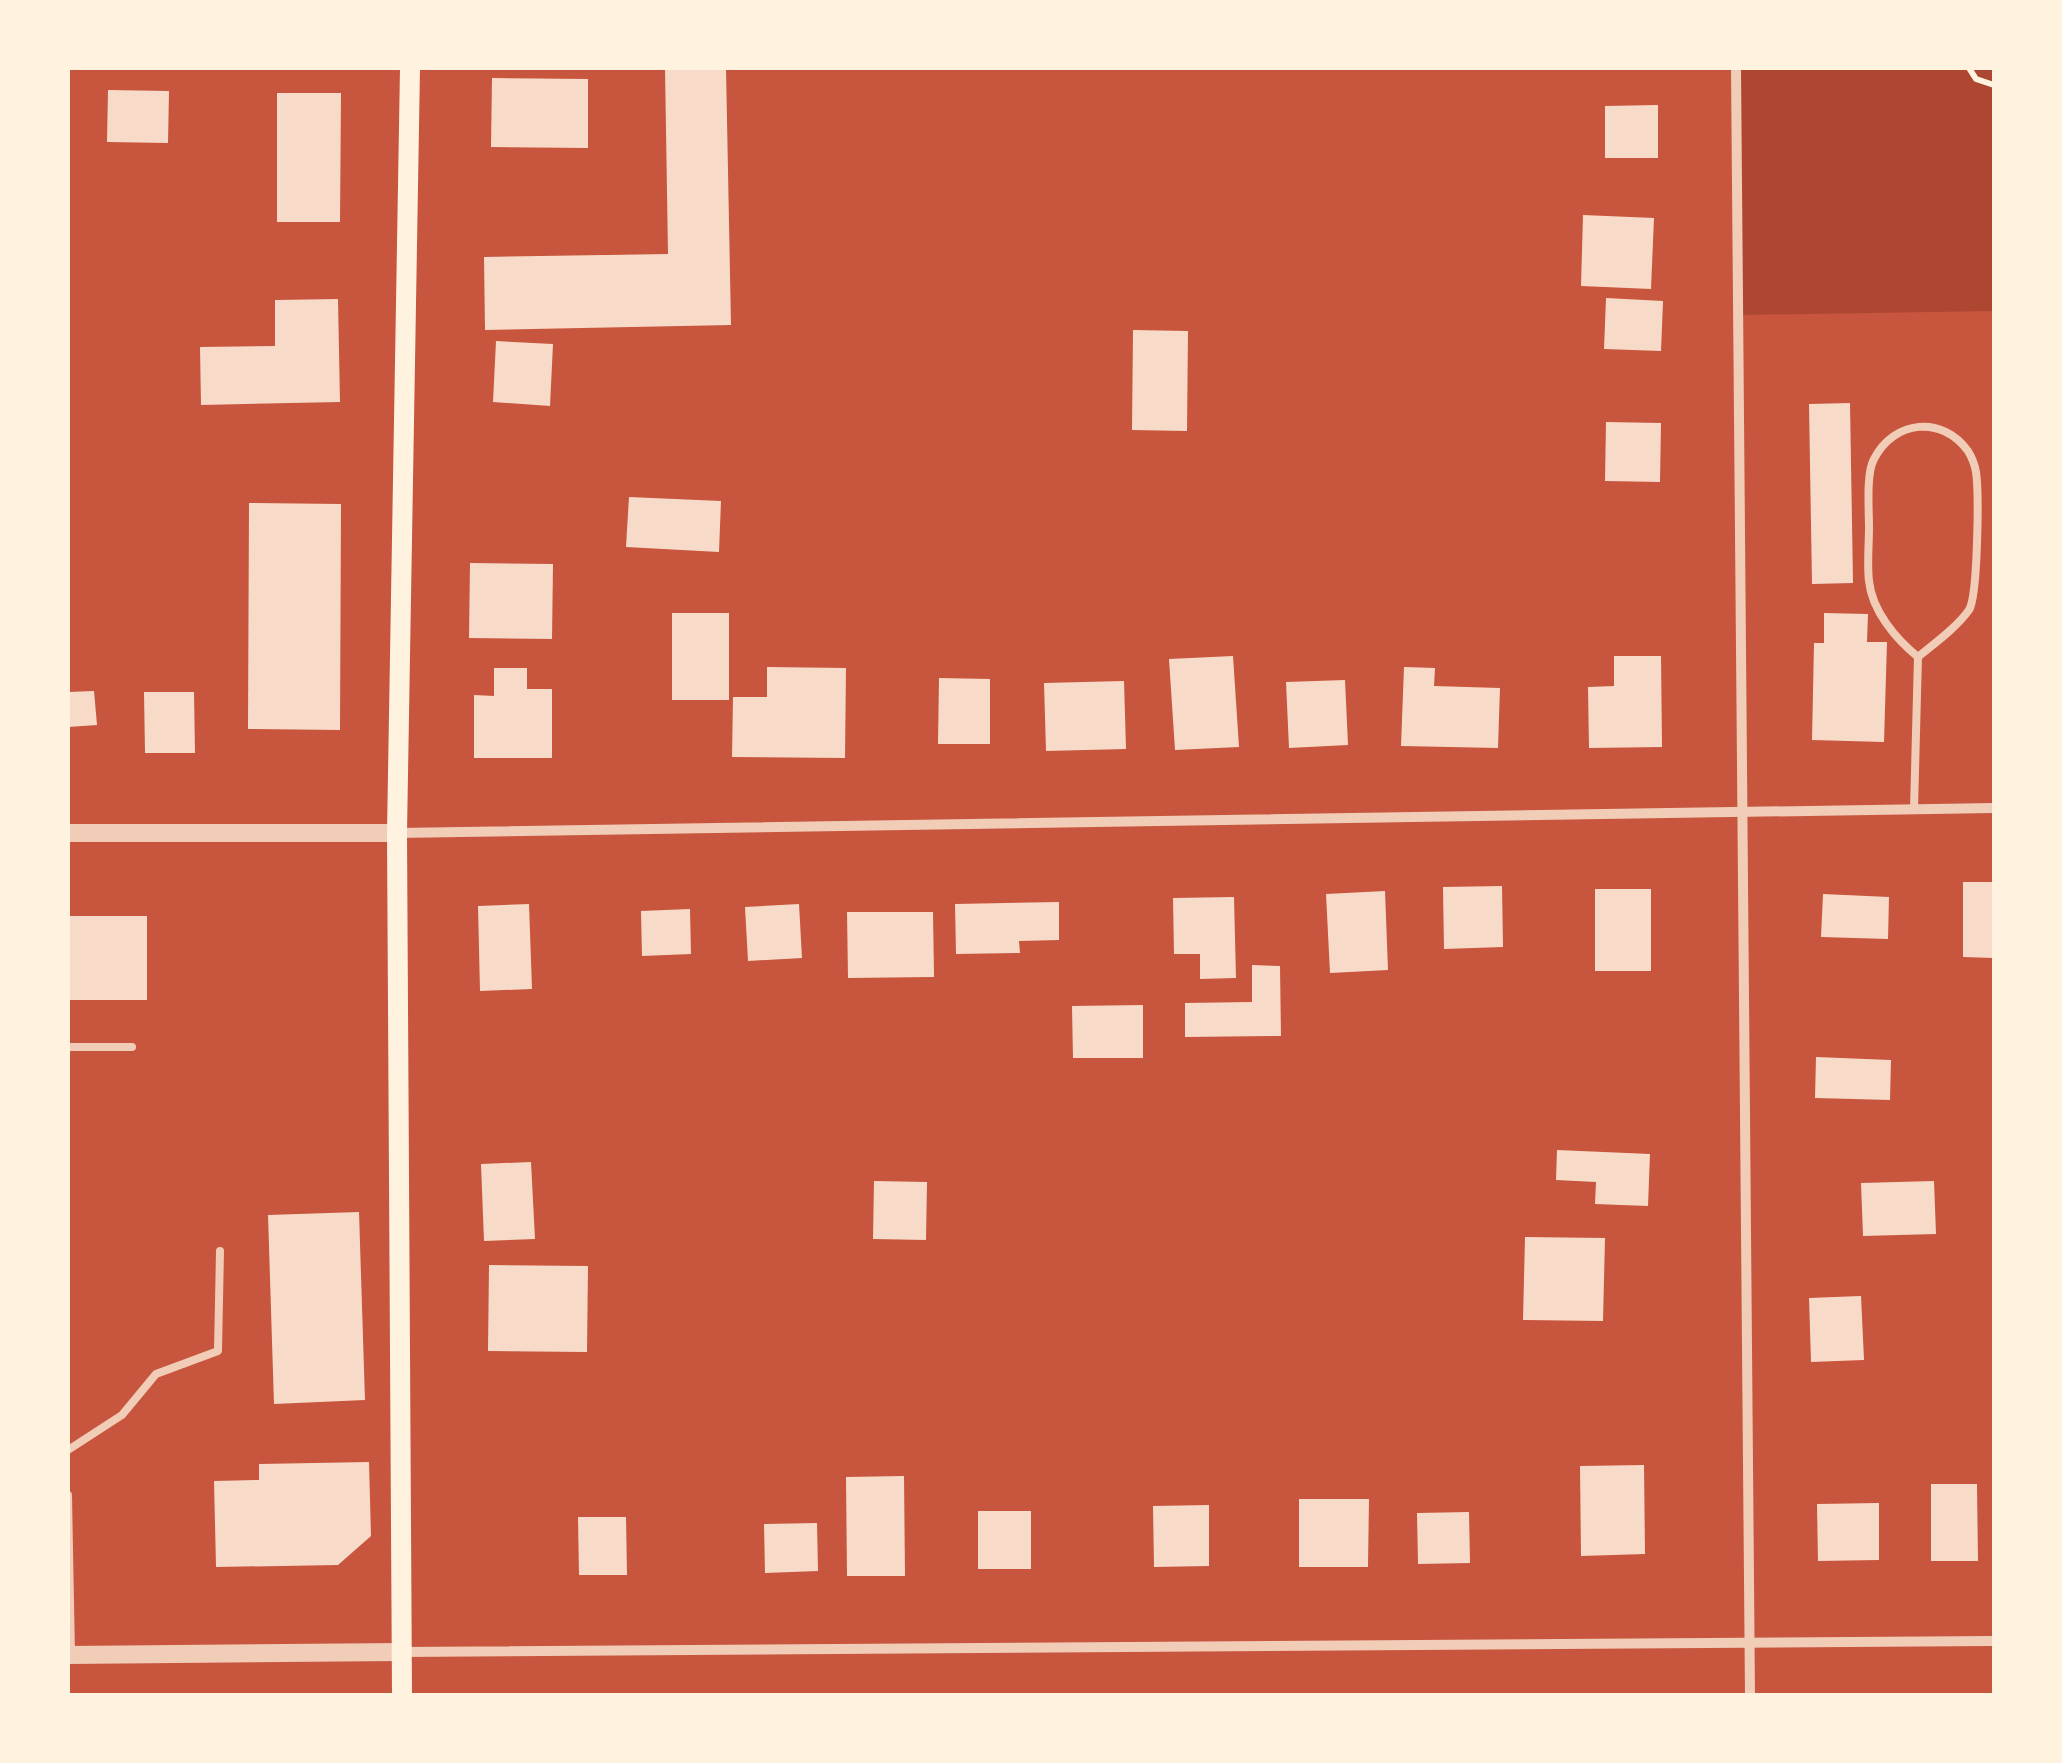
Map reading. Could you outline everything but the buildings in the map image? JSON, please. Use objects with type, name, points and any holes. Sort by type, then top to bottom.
[{"type":"main road","points":[[402,1696],[397,832],[410,68]]},
{"type":"street","points":[[1736,68],[1750,1696]]},
{"type":"street","points":[[68,833],[397,832],[1994,808]]},
{"type":"street","points":[[69,1654],[1994,1641]]},
{"type":"lane","points":[[1914,809],[1918,657],[1972,607],[1976,583],[1976,471],[1968,452],[1946,430],[1918,425],[1894,435],[1872,460],[1869,585],[1882,616],[1901,643],[1918,657]]},
{"type":"lane","points":[[68,1047],[132,1047]]},
{"type":"lane","points":[[68,1450],[122,1415],[156,1374],[218,1351],[220,1251]]},
{"type":"lane","points":[[68,1495],[69,1654]]},
{"type":"path","points":[[1969,68],[1976,79],[1994,85]]},
{"type":"shaded area","points":[[1736,68],[1994,68],[1994,311],[1738,315]]}]
